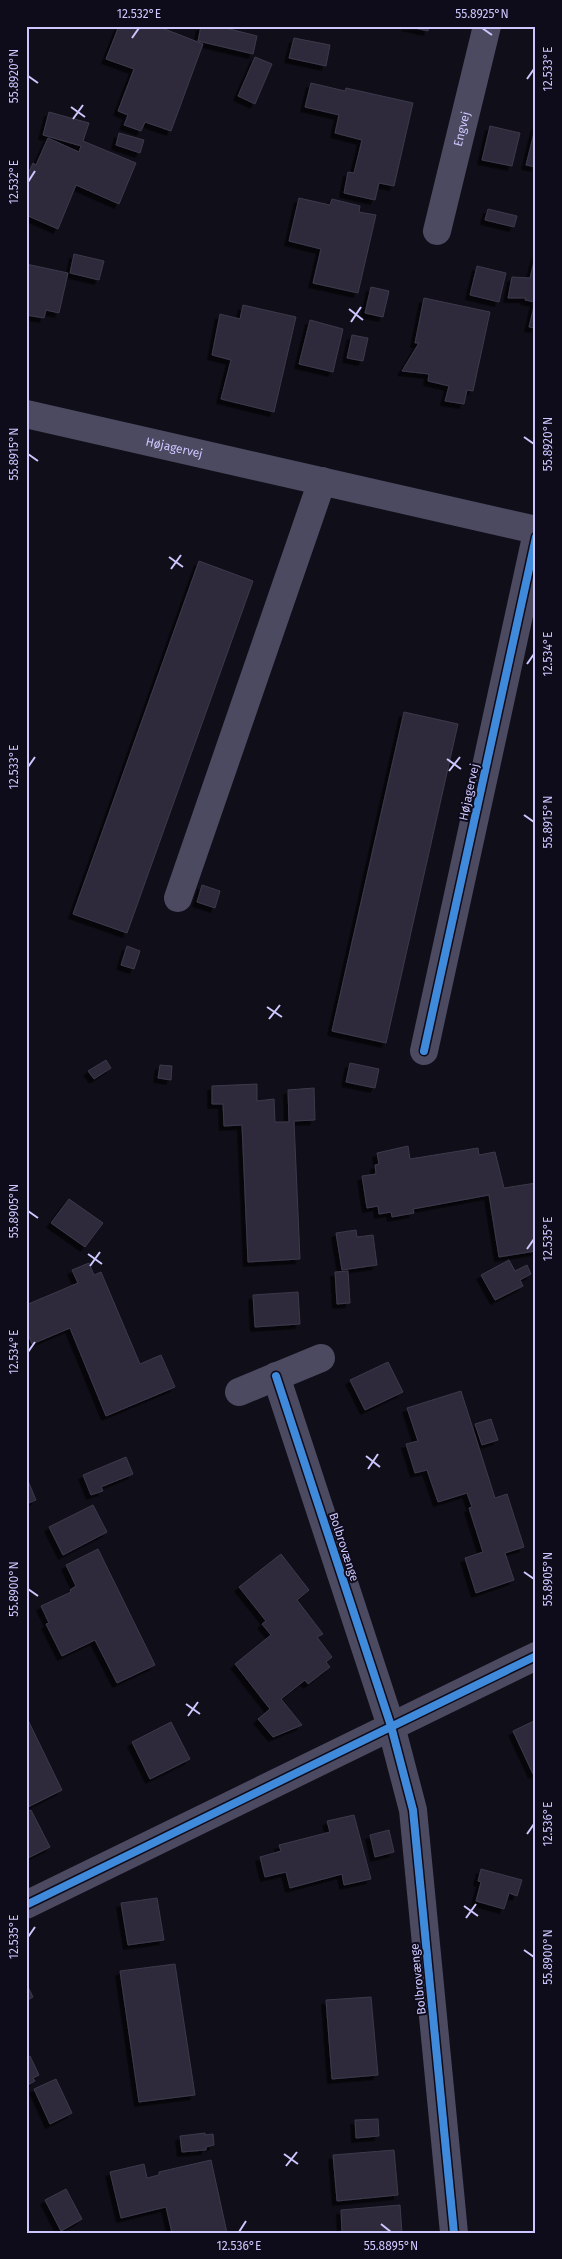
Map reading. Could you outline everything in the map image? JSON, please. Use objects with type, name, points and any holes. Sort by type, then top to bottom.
[{"type":"street","name":"Engvej","points":[[437,231],[487,26]]},
{"type":"street","name":"Højagervej","points":[[26,414],[536,530]]},
{"type":"street","points":[[178,898],[322,481]]},
{"type":"street","name":"Højagervej","points":[[424,1051],[536,537]]},
{"type":"street","points":[[238,1392],[321,1358]]},
{"type":"street","name":"Bolbrovænge","points":[[276,1376],[391,1726],[413,1810],[454,2233]]},
{"type":"street","points":[[26,1905],[536,1656]]},
{"type":"building","points":[[119,26],[157,26],[203,44],[171,131],[145,122],[141,131],[124,125],[128,115],[118,111],[134,69],[106,59]]},
{"type":"building","points":[[201,26],[218,26],[257,36],[253,54],[198,41]]},
{"type":"building","points":[[406,26],[429,26],[428,31]]},
{"type":"building","points":[[294,38],[330,45],[326,66],[289,58]]},
{"type":"building","points":[[255,57],[272,64],[255,104],[238,96]]},
{"type":"building","points":[[311,83],[345,91],[346,88],[413,103],[394,186],[379,183],[375,200],[344,193],[348,172],[354,173],[362,140],[335,133],[339,115],[305,107]]},
{"type":"building","points":[[49,112],[89,123],[83,141],[136,163],[119,204],[76,185],[58,229],[26,215],[28,188],[26,187],[26,178],[33,163],[36,165],[48,138],[79,152],[81,146],[43,135]]},
{"type":"building","points":[[536,125],[536,167],[526,165]]},
{"type":"building","points":[[490,126],[520,133],[512,166],[482,160]]},
{"type":"building","points":[[119,133],[144,140],[140,153],[116,145]]},
{"type":"building","points":[[299,198],[330,205],[332,199],[360,206],[359,212],[376,215],[358,293],[313,283],[321,249],[289,241]]},
{"type":"building","points":[[488,209],[517,216],[514,227],[485,220]]},
{"type":"building","points":[[74,254],[104,261],[99,280],[70,273]]},
{"type":"building","points":[[536,254],[536,328],[529,327],[535,302],[525,300],[526,298],[508,298],[512,277],[530,278]]},
{"type":"building","points":[[26,264],[68,273],[59,313],[46,310],[44,318],[26,315]]},
{"type":"building","points":[[477,266],[506,273],[499,302],[470,295]]},
{"type":"building","points":[[371,287],[389,291],[383,317],[365,313]]},
{"type":"building","points":[[424,298],[490,312],[473,391],[467,390],[464,404],[445,401],[449,386],[428,381],[429,374],[402,371],[419,343],[415,343]]},
{"type":"building","points":[[243,305],[296,317],[274,412],[221,399],[231,360],[212,355],[220,314],[240,319]]},
{"type":"building","points":[[310,320],[343,329],[333,372],[299,364]]},
{"type":"building","points":[[352,335],[368,338],[363,361],[347,358]]},
{"type":"building","points":[[199,561],[253,581],[127,933],[73,914]]},
{"type":"building","points":[[404,712],[458,724],[386,1043],[332,1031]]},
{"type":"building","points":[[202,885],[220,891],[215,908],[197,902]]},
{"type":"building","points":[[127,946],[140,951],[134,969],[121,965]]},
{"type":"building","points":[[106,1060],[111,1068],[94,1079],[88,1071]]},
{"type":"building","points":[[350,1063],[379,1069],[375,1088],[346,1082]]},
{"type":"building","points":[[160,1065],[172,1066],[171,1080],[158,1078]]},
{"type":"building","points":[[257,1084],[257,1101],[274,1099],[275,1122],[289,1122],[288,1090],[314,1088],[315,1120],[294,1121],[300,1259],[248,1262],[242,1125],[224,1126],[223,1104],[212,1104],[212,1086]]},
{"type":"building","points":[[408,1146],[410,1159],[478,1148],[479,1155],[495,1152],[504,1188],[536,1183],[536,1251],[499,1257],[489,1195],[413,1209],[414,1213],[392,1217],[391,1212],[379,1214],[378,1206],[367,1208],[362,1176],[376,1174],[375,1165],[379,1164],[377,1153]]},
{"type":"building","points":[[69,1199],[103,1223],[85,1247],[51,1223]]},
{"type":"building","points":[[356,1230],[357,1237],[373,1235],[377,1265],[342,1270],[336,1233]]},
{"type":"building","points":[[509,1260],[515,1271],[527,1265],[531,1274],[520,1280],[523,1286],[495,1300],[481,1275]]},
{"type":"building","points":[[89,1263],[94,1275],[101,1272],[140,1364],[161,1355],[175,1387],[106,1416],[70,1328],[32,1344],[26,1329],[26,1305],[78,1283],[72,1270]]},
{"type":"building","points":[[348,1271],[350,1303],[337,1304],[335,1272]]},
{"type":"building","points":[[298,1292],[300,1324],[255,1327],[253,1295]]},
{"type":"building","points":[[388,1362],[403,1392],[365,1410],[350,1380]]},
{"type":"building","points":[[461,1391],[495,1498],[507,1494],[524,1547],[505,1553],[514,1580],[476,1593],[465,1558],[483,1552],[469,1508],[472,1507],[467,1493],[438,1502],[427,1470],[415,1473],[406,1444],[418,1441],[407,1408]]},
{"type":"building","points":[[491,1419],[498,1440],[482,1445],[475,1424]]},
{"type":"building","points":[[126,1457],[133,1474],[101,1487],[103,1491],[91,1495],[83,1475]]},
{"type":"building","points":[[26,1476],[36,1500],[26,1504]]},
{"type":"building","points":[[93,1505],[107,1532],[63,1555],[49,1527]]},
{"type":"building","points":[[98,1549],[155,1665],[117,1683],[95,1640],[62,1656],[46,1624],[49,1623],[41,1606],[71,1592],[70,1590],[76,1586],[66,1565]]},
{"type":"building","points":[[281,1554],[309,1590],[297,1600],[323,1634],[317,1637],[332,1657],[326,1662],[330,1667],[308,1684],[305,1680],[281,1699],[302,1725],[273,1737],[258,1719],[270,1709],[235,1664],[271,1635],[262,1624],[266,1621],[239,1587]]},
{"type":"building","points":[[26,1716],[62,1790],[26,1808]]},
{"type":"building","points":[[536,1720],[536,1773],[533,1774],[513,1731]]},
{"type":"building","points":[[171,1722],[190,1759],[150,1779],[132,1742]]},
{"type":"building","points":[[31,1810],[50,1847],[26,1859],[26,1812]]},
{"type":"building","points":[[354,1815],[371,1879],[344,1885],[342,1874],[290,1888],[286,1872],[265,1877],[260,1857],[281,1851],[279,1845],[330,1832],[327,1821]]},
{"type":"building","points":[[389,1830],[394,1852],[375,1857],[370,1835]]},
{"type":"building","points":[[481,1869],[522,1880],[517,1896],[509,1893],[504,1909],[476,1901],[481,1882],[478,1881]]},
{"type":"building","points":[[157,1898],[164,1940],[128,1945],[121,1903]]},
{"type":"building","points":[[175,1964],[195,2095],[139,2102],[120,1971]]},
{"type":"building","points":[[26,1983],[33,1997],[26,2001]]},
{"type":"building","points":[[371,1997],[378,2075],[332,2079],[326,2000]]},
{"type":"building","points":[[30,2056],[39,2075],[33,2078],[35,2081],[26,2086],[26,2058]]},
{"type":"building","points":[[56,2079],[72,2113],[50,2124],[34,2089]]},
{"type":"building","points":[[378,2119],[379,2136],[356,2138],[355,2120]]},
{"type":"building","points":[[205,2133],[205,2135],[213,2134],[214,2145],[206,2147],[206,2150],[182,2152],[180,2136]]},
{"type":"building","points":[[394,2150],[398,2195],[337,2201],[333,2155]]},
{"type":"building","points":[[211,2160],[227,2233],[172,2233],[166,2207],[121,2218],[110,2172],[144,2164],[147,2178],[159,2175],[159,2172]]},
{"type":"building","points":[[66,2189],[82,2219],[61,2231],[45,2200]]},
{"type":"building","points":[[400,2205],[402,2233],[342,2233],[341,2210]]},
{"type":"cycle path","points":[[424,1051],[536,537]]},
{"type":"cycle path","points":[[276,1376],[391,1726],[413,1810],[454,2233]]},
{"type":"cycle path","points":[[26,1905],[536,1656]]}]
